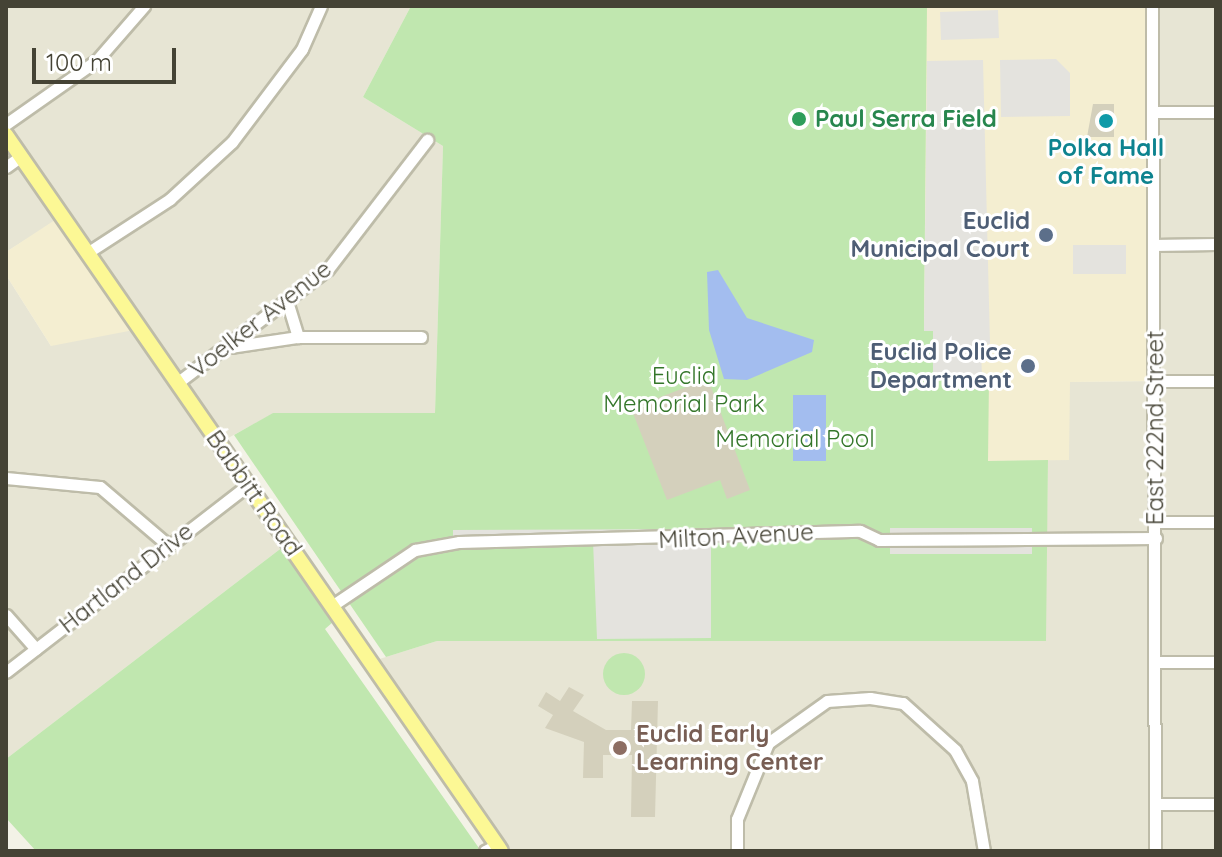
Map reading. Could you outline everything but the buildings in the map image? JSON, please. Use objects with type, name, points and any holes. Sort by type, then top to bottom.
[{"type":"main road","name":"Babbitt Road","points":[[6,135],[247,486],[333,605],[494,849]]},
{"type":"street","points":[[6,124],[97,60],[144,6]]},
{"type":"street","points":[[87,253],[170,199],[232,142],[302,49],[321,6]]},
{"type":"street","name":"East 222nd Street","points":[[1152,6],[1155,851]]},
{"type":"street","points":[[1152,112],[1216,112]]},
{"type":"street","name":"Voelker Avenue","points":[[177,383],[287,301],[359,235],[427,140]]},
{"type":"street","points":[[6,167],[20,157]]},
{"type":"street","points":[[1153,245],[1216,244]]},
{"type":"street","points":[[287,301],[298,337]]},
{"type":"street","points":[[229,347],[298,337],[421,337]]},
{"type":"street","points":[[1155,381],[1216,381]]},
{"type":"street","points":[[6,478],[100,487],[168,545]]},
{"type":"street","name":"Hartland Drive","points":[[6,672],[247,486]]},
{"type":"street","points":[[1156,522],[1216,522]]},
{"type":"street","name":"Milton Avenue","points":[[333,605],[415,550],[459,542],[860,531],[879,540],[1156,538]]},
{"type":"street","points":[[6,615],[36,649]]},
{"type":"street","points":[[1156,662],[1216,662]]},
{"type":"street","points":[[737,851],[737,819],[768,743],[827,701],[870,698],[903,703],[955,750],[972,781],[984,851]]},
{"type":"street","points":[[1156,804],[1216,804]]},
{"type":"shaded area","points":[[6,6],[411,6],[363,97],[443,146],[435,413],[274,413],[219,443],[288,543],[6,759],[6,275],[51,346],[62,217],[6,252]]},
{"type":"shaded area","points":[[926,6],[1152,6],[1155,381],[1070,382],[1069,460],[988,461],[988,379],[933,380],[924,331]]},
{"type":"shaded area","points":[[1152,6],[1216,6],[1216,851],[502,851],[370,662],[437,641],[1045,641],[1048,460],[1069,460],[1069,382],[1155,381]]},
{"type":"shaded area","points":[[998,10],[999,38],[941,40],[940,12]]},
{"type":"shaded area","points":[[1056,59],[1070,73],[1070,116],[1001,117],[1000,60]]},
{"type":"shaded area","points":[[983,60],[990,344],[981,345],[982,378],[933,380],[933,331],[924,331],[927,61]]},
{"type":"shaded area","points":[[61,216],[139,329],[51,346],[6,275],[6,252]]},
{"type":"shaded area","points":[[1073,245],[1126,245],[1126,274],[1073,274]]},
{"type":"shaded area","points":[[890,528],[1032,528],[1032,554],[890,554]]},
{"type":"shaded area","points":[[711,529],[711,638],[597,639],[593,541],[453,544],[453,530]]},
{"type":"green space","name":"Euclid Memorial Park","points":[[411,6],[927,6],[924,330],[933,331],[933,379],[989,379],[988,461],[1048,460],[1046,641],[437,641],[386,657],[234,435],[273,413],[435,413],[443,146],[363,97]]},
{"type":"green space","points":[[288,543],[340,616],[325,629],[481,851],[36,851],[6,818],[6,759]]},
{"type":"green space","points":[[624,653],[639,659],[645,674],[639,689],[624,695],[609,689],[603,674],[609,659]]},
{"type":"water","points":[[718,270],[747,318],[814,340],[812,352],[747,380],[724,379],[709,330],[707,272]]},
{"type":"water","points":[[793,395],[826,395],[826,461],[793,461]]},
{"type":"place","name":"Paul Serra Field","points":[[799,119]]},
{"type":"place","name":"Polka Hall of Fame","points":[[1106,121]]},
{"type":"place","name":"Euclid Municipal Court","points":[[1046,235]]},
{"type":"place","name":"Euclid Police Department","points":[[1028,366]]},
{"type":"place","name":"Euclid Early Learning Center","points":[[620,748]]},
{"type":"park label","name":"Memorial Pool","points":[[795,439]]}]
